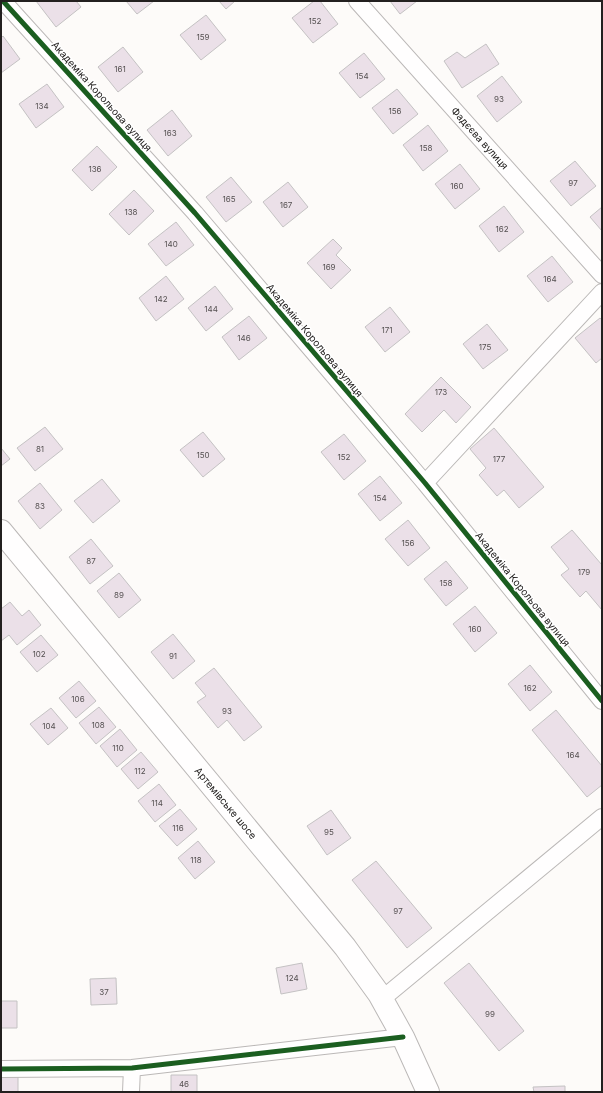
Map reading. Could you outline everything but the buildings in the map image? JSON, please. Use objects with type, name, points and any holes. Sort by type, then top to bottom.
[{"type":"main road","name":"Артемівське шосе","points":[[1,530],[345,947],[382,999],[403,1037],[428,1092]]},
{"type":"street","name":"Академіка Корольова вулиця","points":[[3,1],[195,213],[425,483],[602,701]]},
{"type":"street","name":"Фадєєва вулиця","points":[[357,1],[602,275]]},
{"type":"street","points":[[425,483],[602,292]]},
{"type":"street","points":[[382,999],[602,817]]},
{"type":"street","points":[[1,1069],[132,1068],[403,1037]]},
{"type":"street","points":[[131,1092],[132,1068]]},
{"type":"cycle path","points":[[3,1],[195,213],[425,483],[602,701]]},
{"type":"cycle path","points":[[1,1069],[132,1068],[403,1037]]}]
